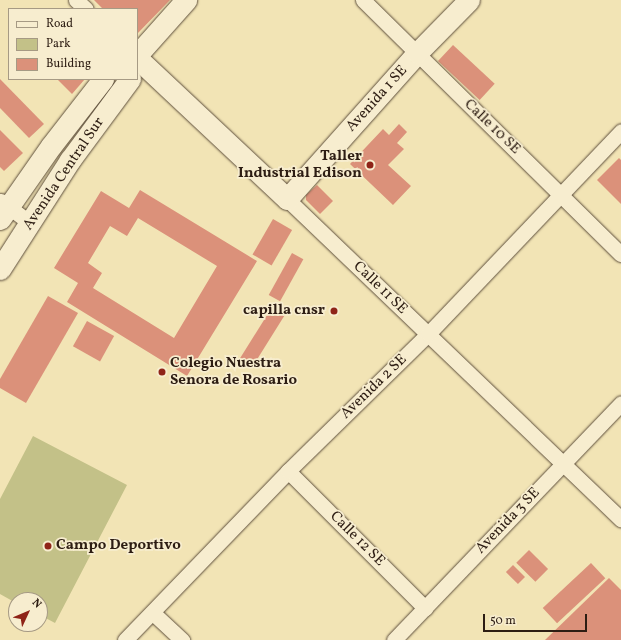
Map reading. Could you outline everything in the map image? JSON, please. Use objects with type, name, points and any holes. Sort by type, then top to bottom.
[{"type":"street","points":[[76,0],[85,8]]},
{"type":"street","points":[[138,55],[186,0]]},
{"type":"street","name":"Calle 10 SE","points":[[363,0],[621,254]]},
{"type":"street","name":"Avenida 1 SE","points":[[287,199],[417,53],[469,0]]},
{"type":"street","name":"Calle 11 SE","points":[[138,57],[621,519]]},
{"type":"street","name":"Avenida Central Sur","points":[[3,209],[102,80]]},
{"type":"street","name":"Avenida Central Sur","points":[[0,269],[70,160],[129,80]]},
{"type":"street","name":"Avenida 2 SE","points":[[125,640],[153,613],[288,471],[428,334],[621,131]]},
{"type":"street","points":[[3,209],[30,223]]},
{"type":"street","name":"Avenida 3 SE","points":[[394,640],[563,463],[619,409]]},
{"type":"street","name":"Calle 12 SE","points":[[288,471],[425,608]]},
{"type":"street","points":[[153,613],[182,640]]},
{"type":"green space","name":"Campo Deportivo","points":[[33,436],[127,485],[55,623],[48,619],[48,592],[8,592],[8,598],[0,594],[0,499]]},
{"type":"building","points":[[94,0],[170,0],[138,33],[138,8],[102,8]]},
{"type":"building","points":[[453,45],[495,84],[480,100],[438,61]]},
{"type":"building","points":[[0,79],[44,124],[29,138],[0,108]]},
{"type":"building","points":[[58,80],[84,80],[72,94]]},
{"type":"building","name":"Taller Industrial Edison","points":[[399,124],[407,132],[397,143],[404,149],[388,165],[411,186],[393,205],[350,164],[383,129],[389,135]]},
{"type":"building","points":[[0,130],[23,153],[4,171],[0,167]]},
{"type":"building","points":[[619,158],[621,160],[621,204],[597,180]]},
{"type":"building","points":[[317,185],[333,201],[320,214],[306,200],[306,195]]},
{"type":"building","points":[[140,190],[257,261],[187,376],[67,302],[78,283],[54,268],[101,191],[129,208]],"holes":[[[138,218],[217,266],[174,338],[93,288],[102,273],[88,263],[110,226],[127,236]]]},
{"type":"building","points":[[273,219],[292,230],[272,266],[253,255]]},
{"type":"building","points":[[292,253],[303,259],[280,301],[269,295]]},
{"type":"building","points":[[48,296],[78,313],[26,403],[0,388],[0,379]]},
{"type":"building","points":[[274,304],[287,312],[252,367],[240,359]]},
{"type":"building","points":[[87,321],[114,336],[100,361],[73,346]]},
{"type":"building","points":[[529,550],[548,569],[535,582],[516,563]]},
{"type":"building","points":[[591,563],[605,578],[557,623],[543,608]]},
{"type":"building","points":[[513,565],[525,577],[518,584],[506,572]]},
{"type":"building","points":[[609,578],[621,590],[621,640],[545,640]]},
{"type":"place","name":"Taller Industrial Edison","points":[[370,165]]},
{"type":"place","name":"capilla cnsr","points":[[334,311]]},
{"type":"place","name":"Colegio Nuestra Senora de Rosario","points":[[162,372]]},
{"type":"place","name":"Campo Deportivo","points":[[48,546]]}]
